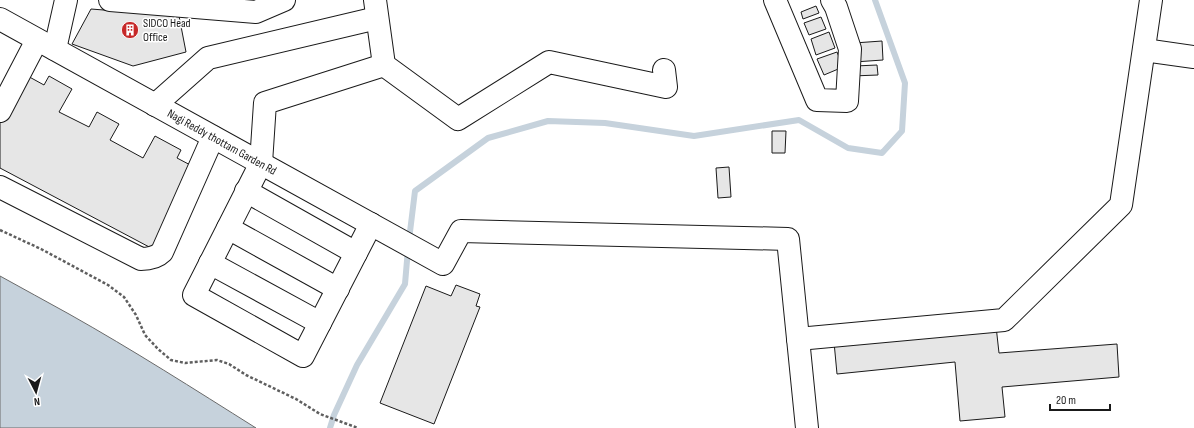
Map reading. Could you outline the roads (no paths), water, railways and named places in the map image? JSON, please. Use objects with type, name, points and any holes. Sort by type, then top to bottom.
[{"type":"street","points":[[0,111],[46,45],[66,0]]},
{"type":"street","points":[[110,0],[201,4],[256,12],[284,0]]},
{"type":"street","points":[[775,0],[816,100],[846,101],[850,49],[836,7],[832,0]]},
{"type":"street","points":[[807,428],[798,339],[1004,320],[1121,205],[1152,0]]},
{"type":"street","points":[[155,105],[208,58],[376,9],[384,66],[458,119],[549,62],[666,87],[664,70]]},
{"type":"street","name":"Nagi Reddy thottam Garden Rd","points":[[0,19],[443,264],[461,231],[788,240],[798,339]]},
{"type":"street","points":[[1144,50],[1194,57]]},
{"type":"street","points":[[371,224],[303,356],[194,294],[261,163],[265,104],[384,66]]},
{"type":"street","points":[[0,187],[141,259],[148,259],[157,256],[162,252],[213,137]]},
{"type":"street","points":[[246,191],[356,253]]},
{"type":"street","points":[[228,228],[338,289]]},
{"type":"street","points":[[210,263],[320,324]]},
{"type":"waterway","points":[[409,240],[415,191],[488,138],[548,121],[605,123],[694,136],[799,120],[848,148],[882,153],[902,131],[905,83],[875,0]]},
{"type":"waterway","points":[[330,428],[334,415],[357,365],[405,284],[408,249]]},
{"type":"place","name":"SIDCO Head Office","points":[[130,30]]}]
